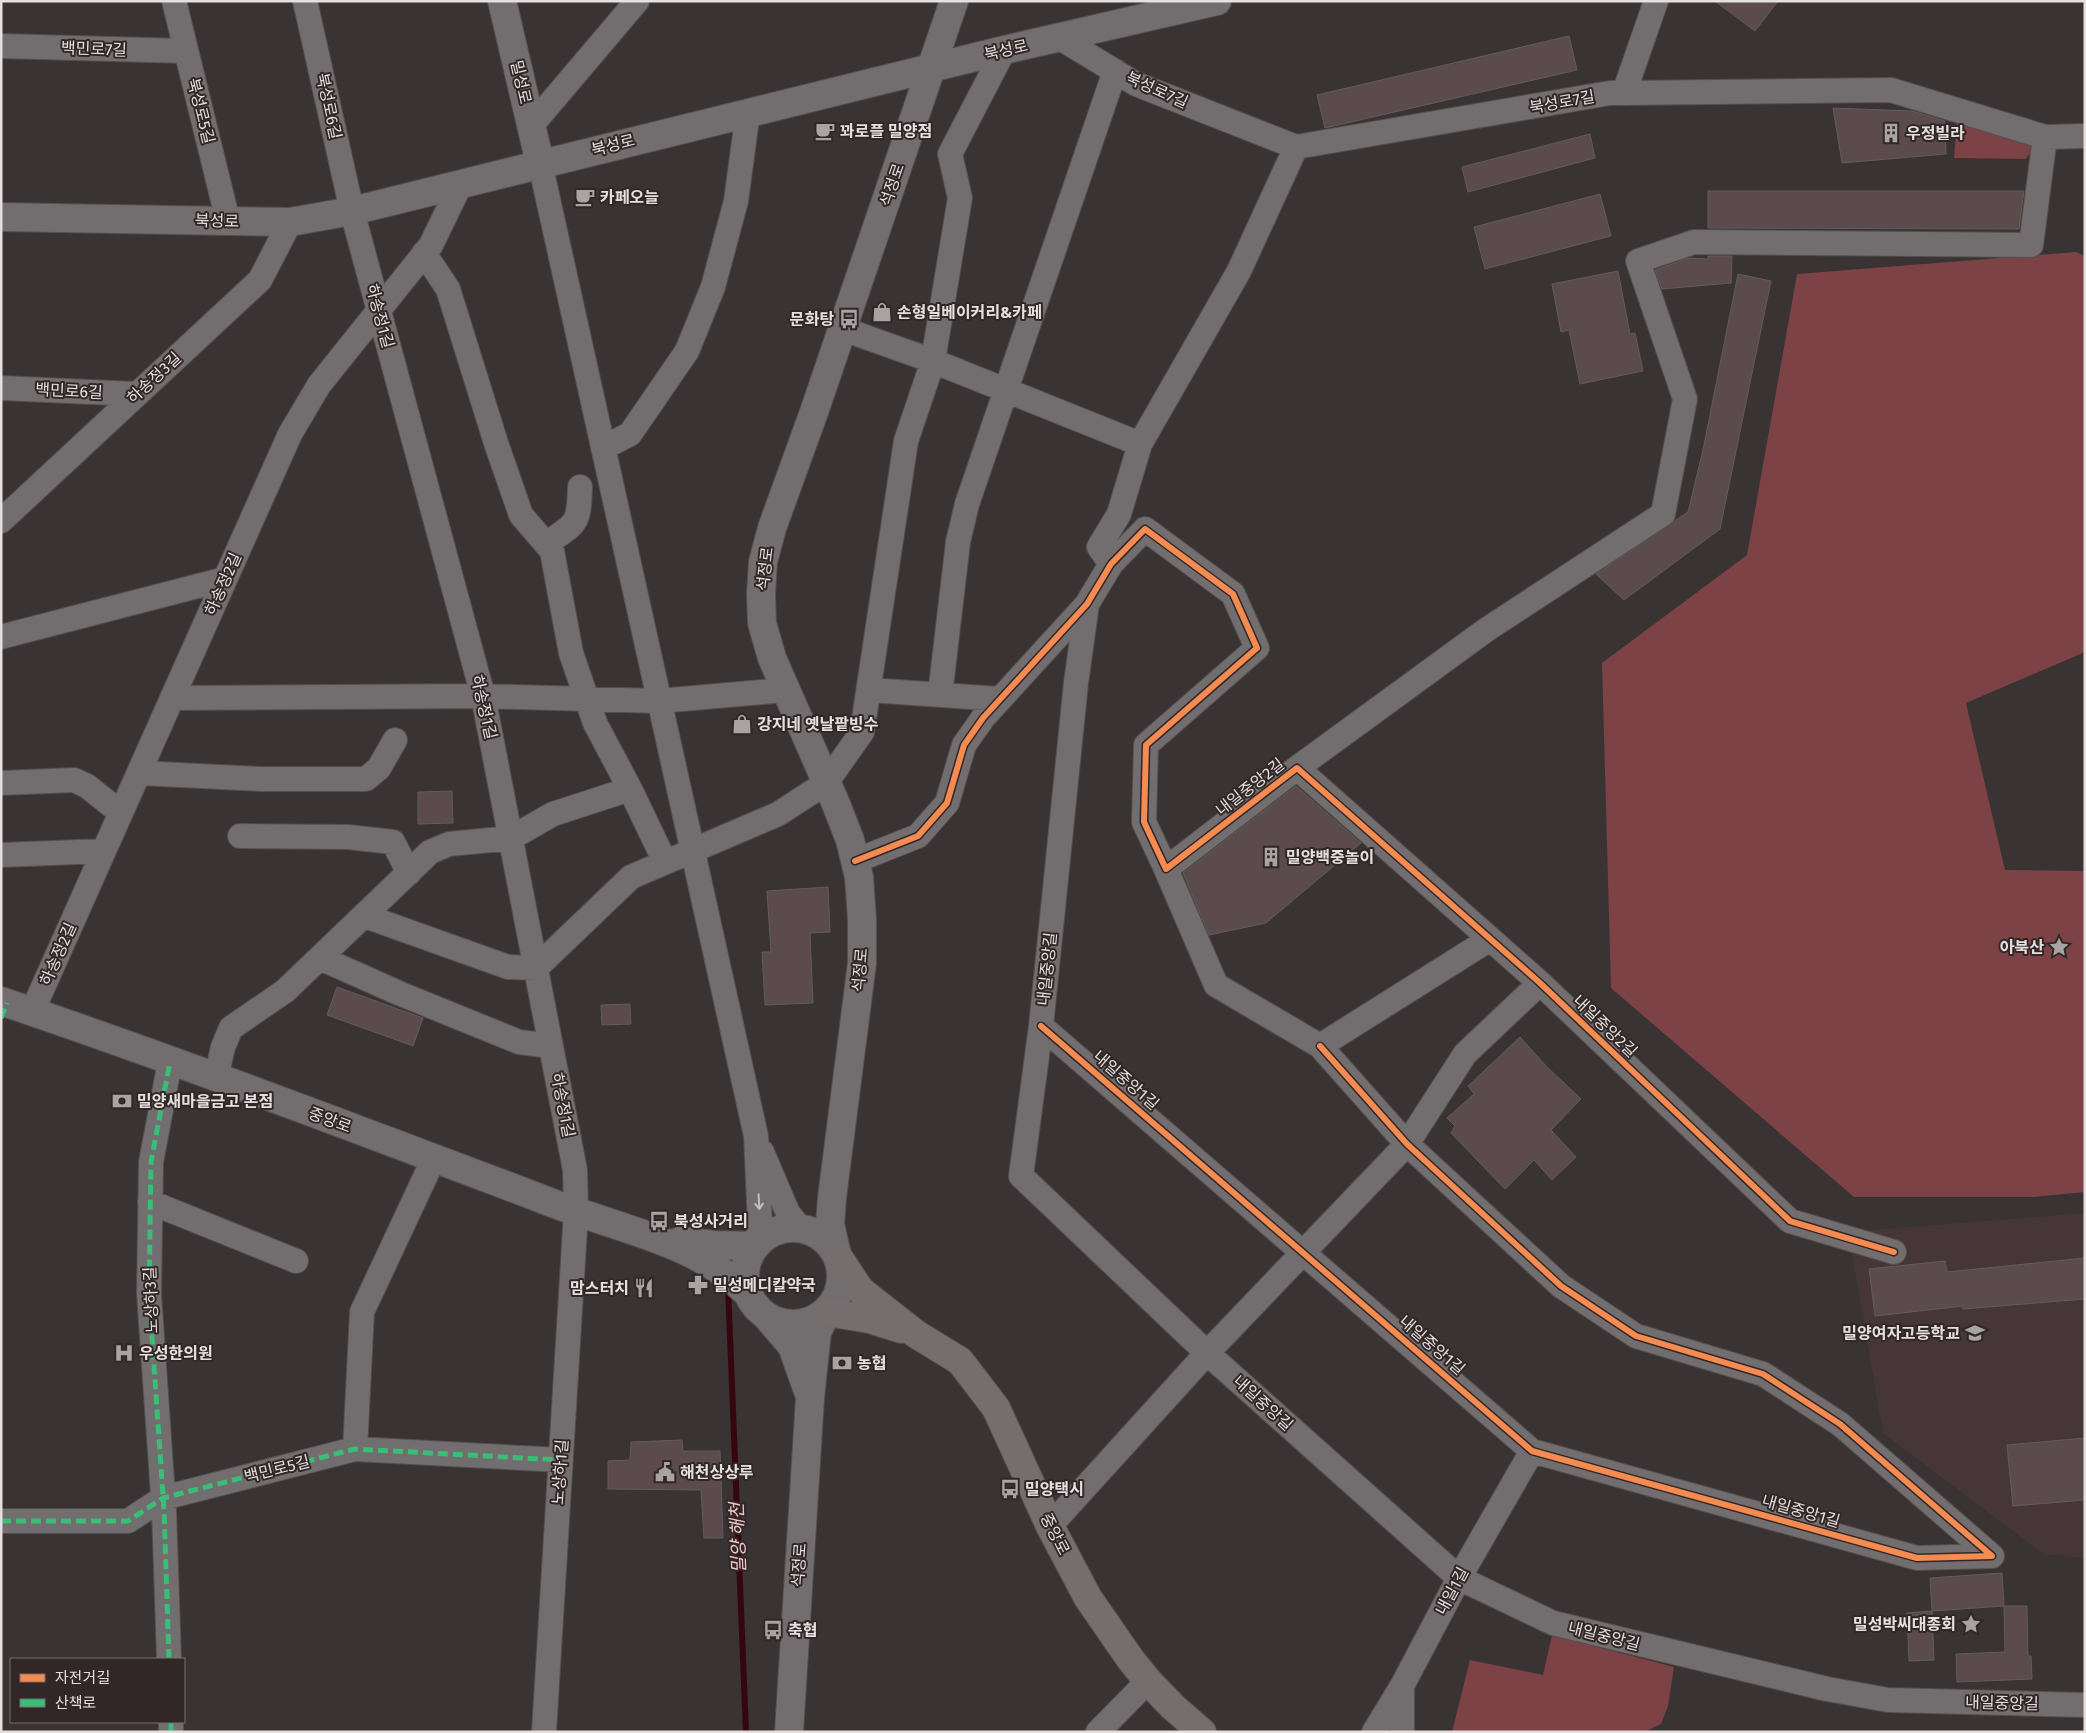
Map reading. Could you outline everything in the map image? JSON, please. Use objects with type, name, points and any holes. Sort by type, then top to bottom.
[{"type":"main road","points":[[837,1255],[860,1290],[916,1334]]},
{"type":"main road","points":[[827,1312],[869,1319],[916,1334]]},
{"type":"main road","name":"중앙로","points":[[916,1334],[960,1361],[996,1408],[1050,1526],[1088,1598],[1148,1681],[1172,1706],[1202,1732]]},
{"type":"street","name":"북성로5길","points":[[174,1],[228,221]]},
{"type":"street","name":"북성로6길","points":[[306,1],[352,211]]},
{"type":"street","name":"밀성로","points":[[502,1],[540,163]]},
{"type":"street","points":[[531,126],[637,1]]},
{"type":"street","name":"석정로","points":[[837,1255],[830,1224],[862,964],[862,920],[859,877],[850,840],[772,658],[762,623],[763,562],[772,528],[843,329],[954,1]]},
{"type":"street","name":"북성로","points":[[1,217],[290,222],[352,211],[748,112],[1217,1]]},
{"type":"street","points":[[1624,93],[1656,1]]},
{"type":"street","name":"북성로7길","points":[[1060,38],[1136,84],[1296,147],[1610,93],[1891,90],[2045,137],[2085,136]]},
{"type":"street","name":"백민로7길","points":[[1,46],[186,51]]},
{"type":"street","points":[[364,916],[508,967],[536,968],[631,877],[778,814],[826,784],[862,732],[906,441],[933,361],[960,198],[950,154],[1004,50]]},
{"type":"street","points":[[940,695],[958,542],[967,504],[1115,71]]},
{"type":"street","points":[[603,448],[630,434],[687,351],[713,287],[736,200],[748,112]]},
{"type":"street","points":[[1297,768],[1486,630],[1663,514],[1685,399],[1638,261],[1694,242],[2032,245],[2045,137]]},
{"type":"street","points":[[1110,564],[1099,547],[1119,514],[1140,444],[1239,271],[1296,147]]},
{"type":"street","points":[[540,163],[756,1136],[788,1213],[800,1228]]},
{"type":"street","name":"하송정2길","points":[[32,1012],[290,434],[319,385],[430,245],[460,183]]},
{"type":"street","name":"하송정1길","points":[[352,211],[483,696],[576,1170],[576,1212]]},
{"type":"street","name":"하송정3길","points":[[1,521],[260,280],[290,222]]},
{"type":"street","points":[[424,253],[448,289],[496,443],[521,515],[552,551],[572,654],[595,723],[665,862]]},
{"type":"street","points":[[843,329],[933,361],[1140,444]]},
{"type":"street","name":"백민로6길","points":[[1,388],[136,394]]},
{"type":"street","points":[[546,544],[573,525],[580,513],[580,488]]},
{"type":"street","points":[[855,861],[918,836],[947,803],[964,745],[983,718],[1087,604],[1110,564],[1145,529],[1233,594],[1257,648],[1146,745],[1144,822],[1216,985],[1320,1046],[1407,1144]]},
{"type":"street","points":[[1,637],[225,579]]},
{"type":"street","name":"내일중앙길","points":[[1087,604],[1076,683],[1041,1026],[1021,1176],[1207,1352],[1459,1578],[1553,1623],[1827,1689],[1888,1700],[2085,1705]]},
{"type":"street","points":[[172,698],[483,696],[659,701],[786,690]]},
{"type":"street","points":[[869,690],[1000,699]]},
{"type":"street","points":[[139,773],[261,779],[366,779],[379,768],[395,740]]},
{"type":"street","name":"내일중앙2길","points":[[1166,870],[1297,768],[1540,983],[1790,1221],[1894,1252]]},
{"type":"street","points":[[1,783],[74,780],[87,786],[121,813]]},
{"type":"street","points":[[216,1078],[223,1047],[231,1028],[285,992],[430,852],[448,844],[511,838],[553,814],[630,790]]},
{"type":"street","points":[[240,836],[348,837],[392,842],[409,873]]},
{"type":"street","points":[[1,855],[104,851]]},
{"type":"street","points":[[1320,1046],[1490,939]]},
{"type":"street","points":[[320,958],[401,994],[519,1042],[552,1046]]},
{"type":"street","points":[[1050,1526],[1207,1352],[1407,1144],[1465,1054],[1540,983]]},
{"type":"street","name":"중앙로","points":[[3,1008],[32,1012],[434,1158],[576,1212],[659,1239]]},
{"type":"street","name":"내일중앙1길","points":[[1041,1026],[1304,1251],[1532,1451],[1917,1558],[1992,1556],[1840,1424],[1763,1374],[1636,1336],[1561,1286],[1407,1144]]},
{"type":"street","name":"노상하3길","points":[[169,1658],[163,1498],[149,1294],[151,1162],[170,1062]]},
{"type":"street","points":[[747,1293],[744,1277],[747,1260],[755,1246],[760,1226],[756,1136]]},
{"type":"street","points":[[800,1228],[838,1148]]},
{"type":"street","points":[[355,1449],[362,1312],[434,1158]]},
{"type":"street","points":[[150,1202],[296,1261]]},
{"type":"street","name":"노상하1길","points":[[544,1732],[576,1212]]},
{"type":"street","points":[[659,1239],[714,1245],[755,1246],[768,1235],[783,1229],[800,1228],[816,1233],[828,1243],[837,1255],[842,1270],[841,1285],[836,1300],[827,1312],[814,1320],[799,1324],[784,1324],[768,1318]]},
{"type":"street","points":[[659,1239],[704,1261],[731,1277],[747,1293],[756,1307],[792,1346],[810,1398]]},
{"type":"street","name":"석정로","points":[[789,1732],[810,1398],[817,1332],[827,1312]]},
{"type":"street","name":"백민로5길","points":[[1,1521],[128,1521],[163,1498],[355,1449],[561,1460]]},
{"type":"street","name":"내일1길","points":[[1374,1732],[1402,1686],[1459,1578],[1532,1451]]},
{"type":"street","points":[[1098,1732],[1148,1681]]},
{"type":"street","points":[[1402,1686],[1402,1732]]},
{"type":"shaded area","points":[[1957,118],[2034,147],[2026,159],[1954,158]]},
{"type":"shaded area","points":[[2076,252],[2085,256],[2085,652],[1966,703],[2005,870],[2085,871],[2085,1192],[2033,1197],[1854,1197],[1611,988],[1602,663],[1747,555],[1797,274]]},
{"type":"shaded area","name":"밀양여자고등학교","points":[[2085,1213],[2085,1558],[2043,1554],[1883,1433],[1848,1232]]},
{"type":"shaded area","points":[[1552,1635],[1674,1667],[1668,1706],[1661,1724],[1644,1732],[1452,1732],[1470,1660],[1543,1675]]},
{"type":"building","points":[[1715,1],[1778,1],[1755,31]]},
{"type":"building","points":[[1569,36],[1577,70],[1325,128],[1317,95]]},
{"type":"building","name":"우정빌라","points":[[1833,108],[1912,111],[1945,121],[1946,154],[1842,163]]},
{"type":"building","points":[[1590,134],[1595,158],[1468,192],[1462,167]]},
{"type":"building","points":[[1708,191],[2024,191],[2019,229],[1708,228]]},
{"type":"building","points":[[1600,194],[1611,236],[1485,269],[1474,227]]},
{"type":"building","points":[[1708,256],[1732,256],[1731,283],[1662,289],[1655,270],[1688,258],[1708,259]]},
{"type":"building","points":[[1618,271],[1630,334],[1635,333],[1643,371],[1580,384],[1569,330],[1561,332],[1552,284]]},
{"type":"building","points":[[1738,274],[1771,281],[1720,529],[1624,600],[1596,574],[1688,512],[1703,450]]},
{"type":"building","name":"밀양백중놀이","points":[[1296,786],[1361,843],[1266,923],[1209,935],[1183,873]]},
{"type":"building","points":[[452,791],[453,823],[418,824],[418,792]]},
{"type":"building","points":[[828,887],[830,932],[810,933],[813,1003],[765,1005],[762,952],[771,952],[767,891]]},
{"type":"building","points":[[337,987],[423,1018],[413,1046],[327,1015]]},
{"type":"building","points":[[630,1004],[631,1024],[602,1025],[601,1005]]},
{"type":"building","points":[[1520,1037],[1547,1067],[1581,1099],[1551,1130],[1576,1157],[1552,1180],[1534,1160],[1505,1189],[1451,1133],[1455,1126],[1447,1118],[1474,1094],[1468,1086]]},
{"type":"building","points":[[2085,1258],[2085,1299],[1963,1309],[1963,1306],[1875,1316],[1869,1269],[1945,1261],[1947,1272]]},
{"type":"building","points":[[2085,1438],[2085,1500],[2013,1506],[2007,1445]]},
{"type":"building","points":[[682,1440],[683,1451],[720,1451],[723,1538],[704,1538],[701,1490],[608,1489],[608,1461],[630,1460],[631,1442]]},
{"type":"building","points":[[2002,1573],[2004,1606],[1932,1611],[1930,1578]]},
{"type":"building","points":[[2004,1606],[2027,1606],[2028,1656],[2031,1656],[2032,1679],[1957,1682],[1956,1654],[2005,1652]]},
{"type":"building","points":[[1932,1611],[1934,1660],[1909,1661],[1907,1613]]},
{"type":"waterway","name":"밀양 해천","points":[[728,1287],[746,1732]]},
{"type":"marked path","points":[[1,1018],[7,1003]]},
{"type":"marked path","points":[[169,1658],[164,1510],[149,1294],[151,1162],[170,1062]]},
{"type":"marked path","points":[[1,1521],[128,1521],[163,1498],[355,1449],[561,1460]]},
{"type":"marked path","points":[[171,1723],[171,1732]]},
{"type":"cycle path","points":[[855,861],[918,836],[947,803],[964,745],[983,718],[1087,604],[1111,564],[1145,529],[1233,594],[1257,648],[1146,745],[1144,822],[1166,869],[1297,768],[1540,983],[1790,1221],[1894,1252]]},
{"type":"cycle path","points":[[1041,1026],[1532,1451],[1917,1558],[1992,1556],[1840,1424],[1763,1374],[1636,1336],[1561,1286],[1407,1144],[1320,1046]]},
{"type":"place","name":"꽈로플 밀양점","points":[[825,131]]},
{"type":"place","name":"우정빌라","points":[[1891,133]]},
{"type":"place","name":"카페오늘","points":[[585,197]]},
{"type":"place","name":"손형일베이커리&카페","points":[[882,312]]},
{"type":"place","name":"문화탕","points":[[849,319]]},
{"type":"place","name":"강지네 옛날팥빙수","points":[[742,724]]},
{"type":"place","name":"밀양백중놀이","points":[[1271,857]]},
{"type":"place","name":"아북산","points":[[2059,947]]},
{"type":"place","name":"밀양새마을금고 본점","points":[[122,1101]]},
{"type":"place","name":"북성사거리","points":[[659,1221]]},
{"type":"place","name":"밀성메디칼약국","points":[[698,1285]]},
{"type":"place","name":"맘스터치","points":[[644,1288]]},
{"type":"place","name":"밀양여자고등학교","points":[[1975,1333]]},
{"type":"place","name":"우성한의원","points":[[124,1353]]},
{"type":"place","name":"농협","points":[[842,1363]]},
{"type":"place","name":"해천상상루","points":[[665,1472]]},
{"type":"place","name":"밀양택시","points":[[1010,1489]]},
{"type":"place","name":"밀성박씨대종회","points":[[1971,1624]]},
{"type":"place","name":"축협","points":[[773,1630]]}]
